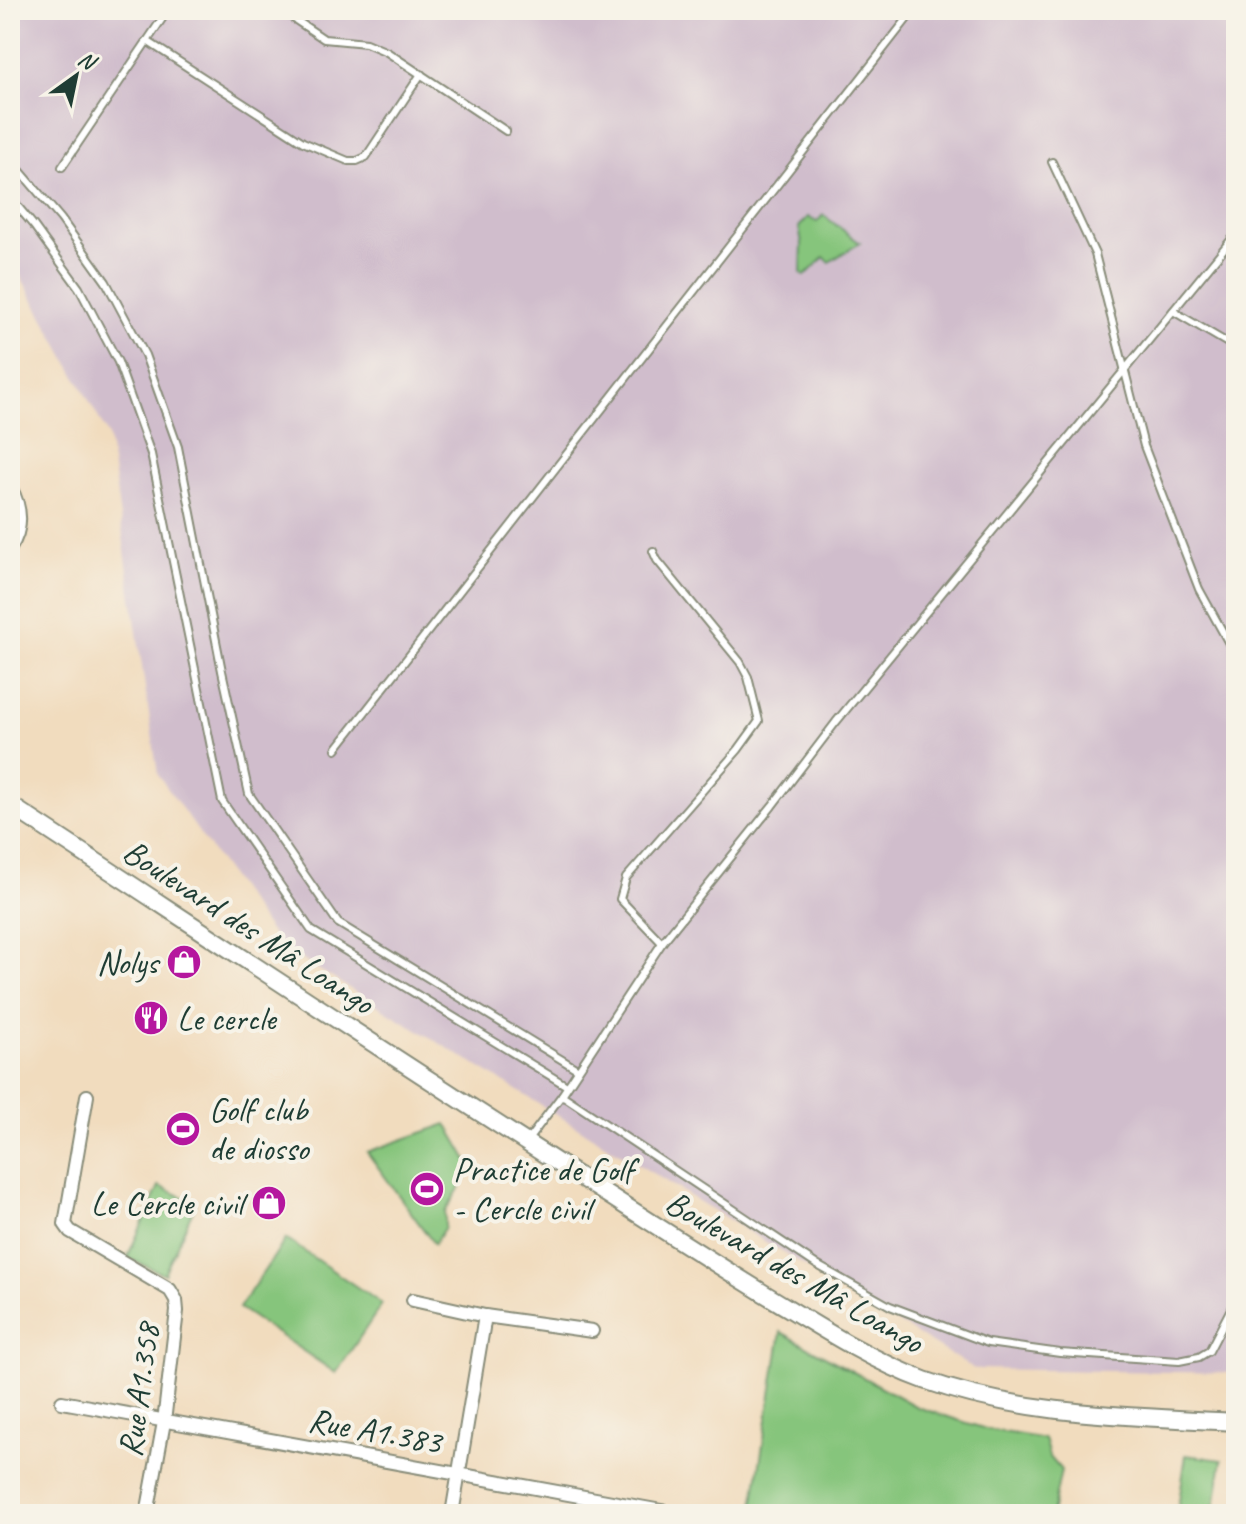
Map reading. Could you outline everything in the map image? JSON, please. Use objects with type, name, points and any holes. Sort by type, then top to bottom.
[{"type":"street","points":[[10,487],[18,500],[20,517],[16,539],[10,548]]},
{"type":"street","name":"Boulevard des Mâ Loango","points":[[10,805],[526,1143],[836,1337],[885,1363],[925,1380],[971,1394],[1055,1412],[1236,1422]]},
{"type":"street","name":"Rue A1.358","points":[[87,1096],[65,1224],[70,1231],[170,1290],[176,1300],[164,1422],[147,1514]]},
{"type":"street","points":[[413,1300],[485,1316],[592,1331]]},
{"type":"street","points":[[452,1514],[485,1316]]},
{"type":"street","name":"Rue A1.383","points":[[62,1402],[671,1513]]},
{"type":"lane","points":[[148,10],[162,18]]},
{"type":"lane","points":[[62,167],[168,10]]},
{"type":"lane","points":[[281,10],[324,39],[366,43],[387,52],[506,131]]},
{"type":"lane","points":[[336,749],[914,10]]},
{"type":"lane","points":[[147,41],[303,142],[348,161],[366,157],[421,74]]},
{"type":"lane","points":[[10,159],[61,219],[106,282],[145,355],[178,447],[249,794],[338,923],[577,1069]]},
{"type":"lane","points":[[1052,162],[1095,254],[1144,446],[1193,574],[1236,656]]},
{"type":"lane","points":[[10,197],[79,288],[118,362],[146,441],[222,801],[311,930],[567,1086]]},
{"type":"lane","points":[[526,1143],[562,1095],[662,943],[836,722],[1236,234]]},
{"type":"lane","points":[[1173,311],[1236,348]]},
{"type":"lane","points":[[653,551],[657,560],[740,662],[748,677],[759,721],[738,750],[626,878],[620,899],[662,943]]},
{"type":"lane","points":[[562,1095],[817,1265],[890,1306],[988,1343],[1060,1353],[1179,1361],[1199,1357],[1209,1351],[1236,1299]]},
{"type":"shaded area","points":[[10,10],[1236,10],[1236,1373],[974,1369],[280,946],[158,775],[108,435],[10,257]]},
{"type":"green space","points":[[823,215],[860,243],[829,262],[824,257],[805,276],[801,273],[799,227],[808,217],[817,222]]},
{"type":"green space","name":"Practice de Golf - Cercle civil","points":[[447,1124],[472,1167],[445,1212],[445,1227],[434,1244],[367,1152]]},
{"type":"green space","points":[[159,1186],[196,1203],[164,1274],[127,1258]]},
{"type":"green space","points":[[286,1239],[382,1304],[336,1373],[239,1308]]},
{"type":"green space","points":[[781,1332],[917,1407],[986,1429],[1044,1439],[1049,1456],[1061,1470],[1052,1514],[752,1513]]},
{"type":"green space","points":[[1186,1455],[1222,1460],[1214,1514],[1177,1514]]},
{"type":"place","name":"Nolys","points":[[184,962]]},
{"type":"place","name":"Le cercle","points":[[151,1018]]},
{"type":"place","name":"Golf club de diosso","points":[[183,1129]]},
{"type":"place","name":"Practice de Golf - Cercle civil","points":[[427,1189]]},
{"type":"place","name":"Le Cercle civil","points":[[269,1203]]}]
